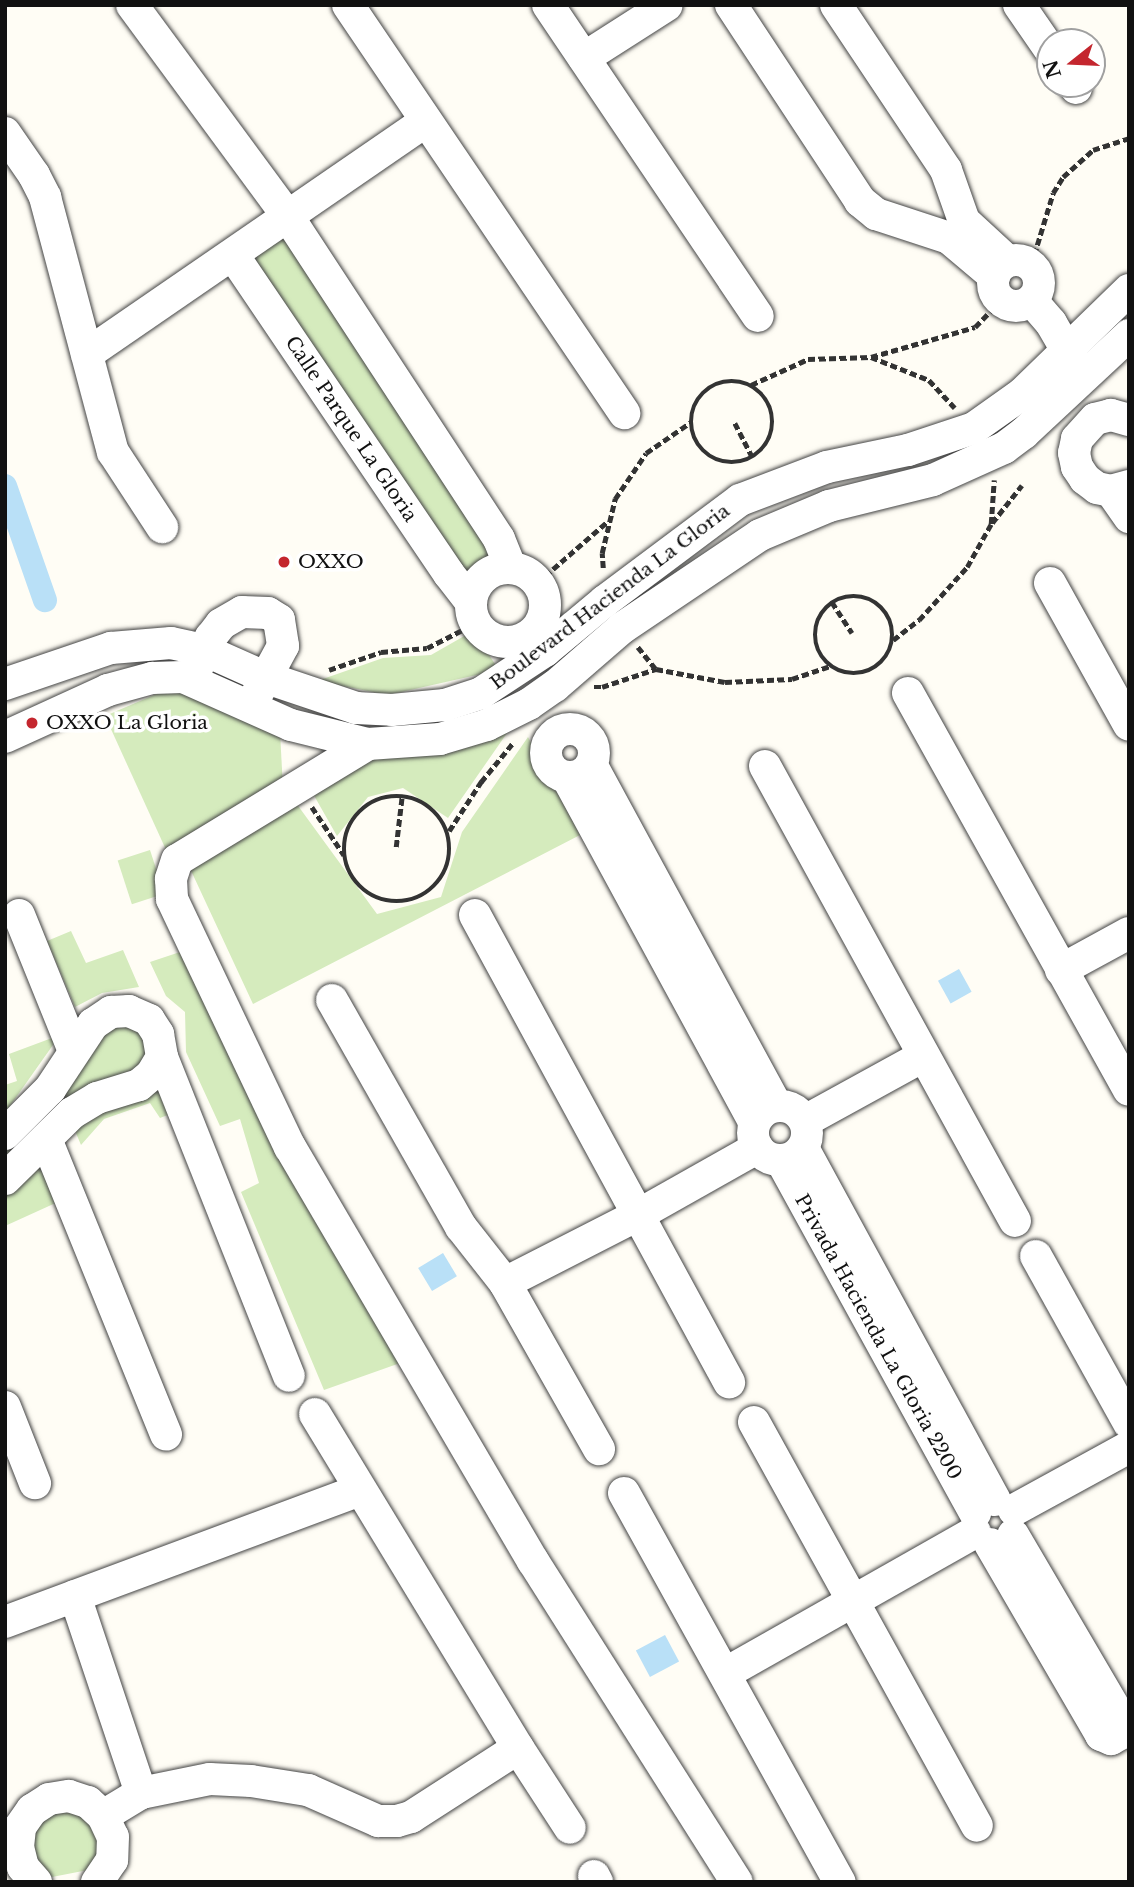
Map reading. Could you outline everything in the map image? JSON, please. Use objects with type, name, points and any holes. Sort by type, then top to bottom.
[{"type":"street","points":[[132,5],[287,215],[499,539],[524,575],[544,596],[542,638],[555,686],[558,735],[546,756],[548,764],[559,775],[579,772],[594,748],[591,740],[577,729],[558,735]]},
{"type":"street","points":[[348,5],[624,414]]},
{"type":"street","points":[[548,5],[758,316]]},
{"type":"street","points":[[584,58],[667,5]]},
{"type":"street","points":[[731,5],[860,201],[876,214],[957,229],[1013,281],[1067,348],[1082,377],[1095,419]]},
{"type":"street","points":[[836,5],[946,170],[957,229]]},
{"type":"street","points":[[1019,5],[1036,30]]},
{"type":"street","points":[[87,354],[426,121]]},
{"type":"street","points":[[5,133],[45,197],[113,452],[162,527]]},
{"type":"street","name":"Calle Parque La Gloria","points":[[233,255],[449,574],[529,704],[558,735]]},
{"type":"street","name":"Boulevard Hacienda La Gloria","points":[[5,684],[111,648],[171,643],[204,650],[281,683],[356,708],[392,710],[445,705],[481,693],[512,674],[542,638],[605,601],[740,500],[827,467],[908,450],[974,428],[1021,394],[1129,290]]},
{"type":"street","points":[[5,737],[119,687],[152,678],[183,677],[290,724],[368,744],[440,739],[487,725],[529,704],[555,686],[622,628],[760,535],[829,506],[933,480],[986,457],[1024,433],[1129,335]]},
{"type":"street","points":[[1129,420],[1111,415],[1095,419],[1077,439],[1074,453],[1077,467],[1085,479],[1097,488],[1120,489],[1129,517]]},
{"type":"street","points":[[524,575],[496,570],[484,577],[475,588],[479,621],[512,642],[542,638]]},
{"type":"street","points":[[1050,583],[1129,726]]},
{"type":"street","points":[[192,681],[204,650],[221,624],[232,616],[256,610],[268,613],[279,620],[283,638],[281,683],[250,706]]},
{"type":"street","points":[[908,693],[1129,1090]]},
{"type":"street","points":[[368,744],[177,860],[171,879],[172,899],[290,1147],[533,1561],[737,1882]]},
{"type":"street","points":[[765,766],[1015,1221]]},
{"type":"street","name":"Privada Hacienda La Gloria 2200","points":[[579,772],[994,1522],[1101,1735],[1111,1739],[1122,1733],[1124,1724],[994,1522]]},
{"type":"street","points":[[19,915],[74,1051]]},
{"type":"street","points":[[475,915],[729,1381]]},
{"type":"street","points":[[1061,970],[1129,933]]},
{"type":"street","points":[[332,1000],[461,1227],[505,1283],[599,1449]]},
{"type":"street","points":[[5,1134],[50,1089],[93,1024],[111,1012],[129,1011],[149,1020],[158,1034],[162,1057],[289,1376]]},
{"type":"street","points":[[505,1283],[638,1215],[923,1056]]},
{"type":"street","points":[[5,1179],[72,1112],[97,1098],[139,1085],[151,1075],[162,1057]]},
{"type":"street","points":[[46,1139],[166,1436]]},
{"type":"street","points":[[1036,1256],[1129,1423]]},
{"type":"street","points":[[5,1407],[35,1483]]},
{"type":"street","points":[[315,1414],[359,1490],[570,1828]]},
{"type":"street","points":[[754,1422],[977,1826]]},
{"type":"street","points":[[726,1673],[1129,1447]]},
{"type":"street","points":[[5,1622],[359,1490]]},
{"type":"street","points":[[624,1493],[840,1882]]},
{"type":"street","points":[[75,1596],[141,1793]]},
{"type":"street","points":[[103,1816],[141,1793],[210,1779],[251,1781],[308,1790],[378,1821],[397,1821],[411,1817],[518,1748]]},
{"type":"street","points":[[23,1877],[18,1847],[20,1827],[32,1810],[49,1799],[69,1797],[88,1802],[103,1816],[113,1837],[109,1874]]},
{"type":"path","points":[[871,357],[975,327],[1013,281],[1063,177],[1093,150],[1129,138]]},
{"type":"path","points":[[735,380],[751,385],[764,395],[771,409],[774,424],[769,439],[752,457],[731,463],[716,460],[703,451],[694,438],[691,422],[694,405],[704,391],[718,382],[735,380]]},
{"type":"path","points":[[734,423],[752,457]]},
{"type":"path","points":[[991,524],[1022,485]]},
{"type":"path","points":[[524,575],[610,520]]},
{"type":"path","points":[[846,596],[860,596],[874,601],[885,612],[891,625],[892,640],[880,664],[856,674],[842,673],[820,655],[815,641],[815,626],[821,612],[832,602],[846,596]]},
{"type":"path","points":[[832,602],[852,633]]},
{"type":"path","points":[[281,683],[381,652],[427,648],[479,621]]},
{"type":"path","points":[[555,686],[602,688],[656,669]]},
{"type":"path","points":[[449,831],[481,782],[514,742]]},
{"type":"path","points":[[396,847],[402,796]]},
{"type":"path","points":[[402,796],[419,799],[437,812],[449,831],[451,853],[445,875],[430,892],[410,901],[388,902],[367,893],[352,877],[344,856],[345,838],[352,821],[363,807],[379,797],[402,796]]},
{"type":"green space","points":[[286,232],[501,560],[482,570],[468,587],[247,262]]},
{"type":"green space","points":[[473,631],[499,670],[388,695],[317,681],[383,658],[431,655]]},
{"type":"green space","points":[[175,686],[280,732],[283,788],[167,852],[105,716]]},
{"type":"green space","points":[[514,723],[448,818],[403,788],[368,797],[337,836],[312,792],[373,754]]},
{"type":"green space","points":[[528,737],[580,835],[253,1004],[187,862],[296,803],[377,914],[441,897],[462,832]]},
{"type":"green space","points":[[150,850],[164,894],[132,904],[118,861]]},
{"type":"green space","points":[[71,931],[86,963],[123,950],[139,987],[102,993],[75,1007],[47,941]]},
{"type":"green space","points":[[183,951],[403,1362],[324,1390],[241,1192],[259,1183],[240,1119],[220,1126],[186,1052],[185,1012],[166,996],[150,962]]},
{"type":"green space","points":[[130,1017],[154,1052],[141,1073],[5,1164],[5,1144],[92,1038]]},
{"type":"green space","points":[[60,1035],[5,1113],[5,1085],[17,1081],[9,1054]]},
{"type":"green space","points":[[167,1083],[178,1111],[160,1118],[150,1103],[104,1119],[81,1145],[73,1126]]},
{"type":"green space","points":[[43,1149],[60,1201],[5,1226],[5,1185]]},
{"type":"green space","points":[[70,1805],[95,1819],[102,1847],[88,1870],[52,1877],[30,1854],[39,1813]]},
{"type":"water","points":[[959,969],[972,992],[951,1003],[938,981]]},
{"type":"water","points":[[443,1253],[457,1276],[432,1291],[418,1268]]},
{"type":"water","points":[[665,1635],[679,1661],[650,1677],[636,1650]]},
{"type":"waterway","points":[[5,486],[45,600]]},
{"type":"place","name":"OXXO","points":[[284,562]]},
{"type":"place","name":"OXXO La Gloria","points":[[32,723]]}]
